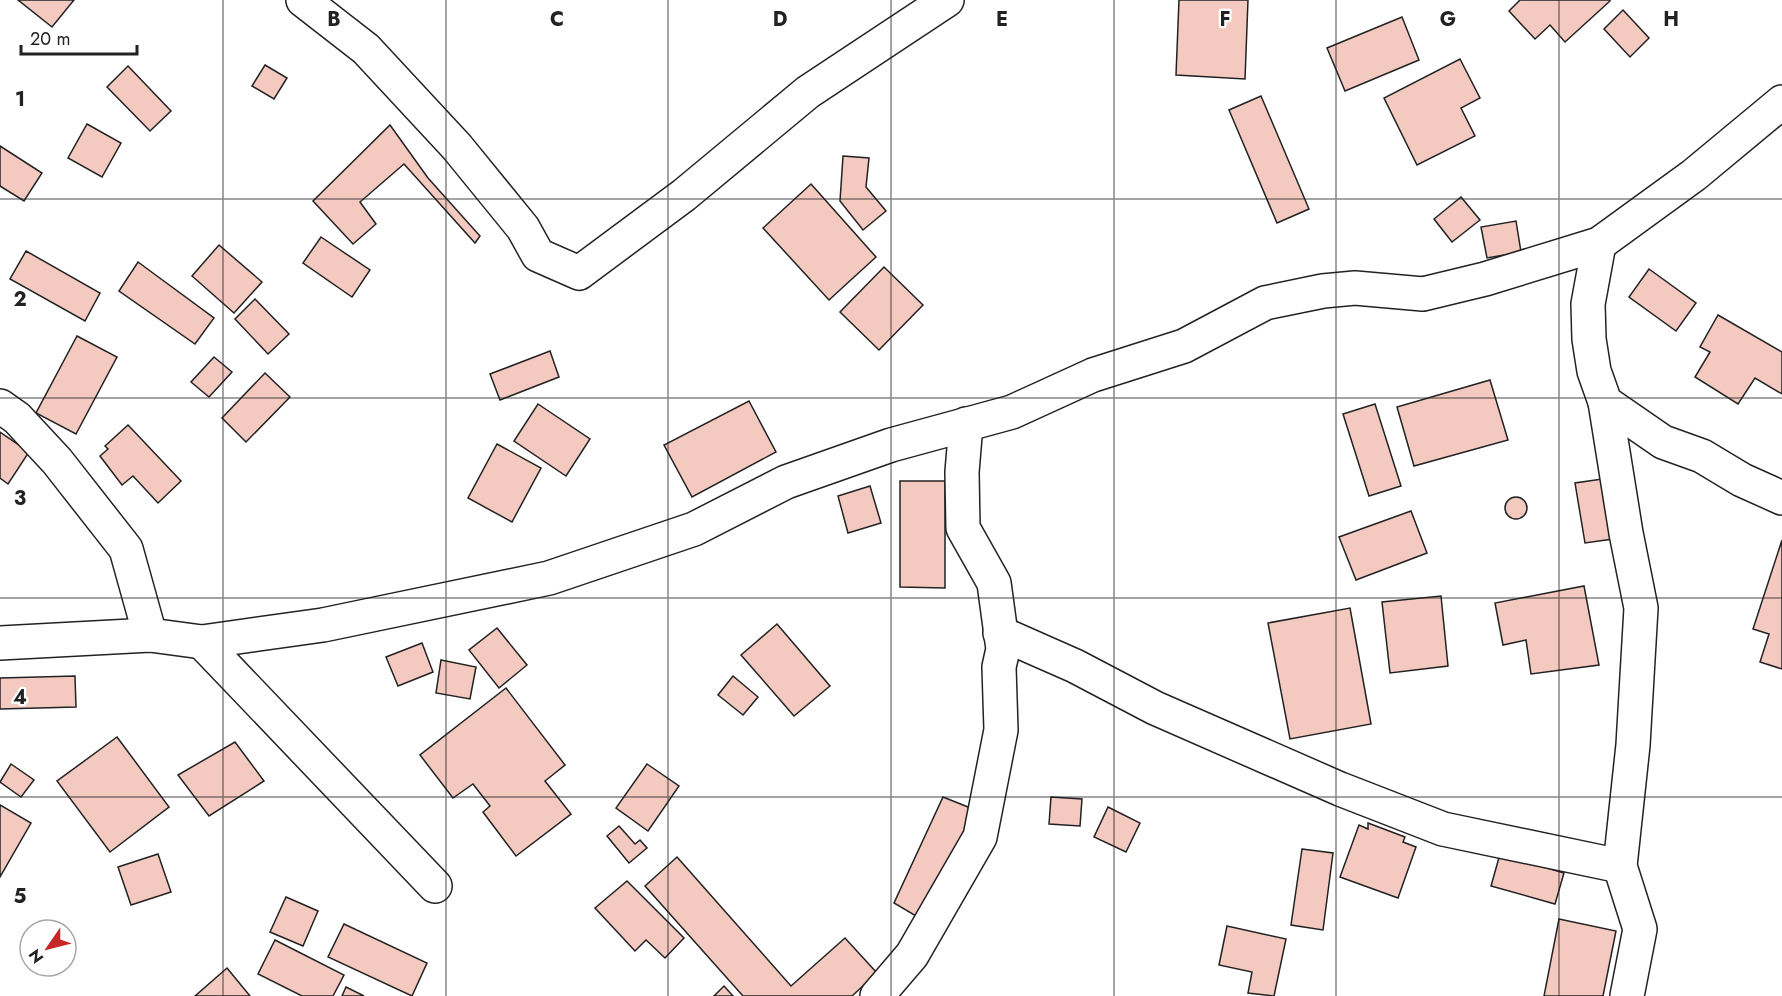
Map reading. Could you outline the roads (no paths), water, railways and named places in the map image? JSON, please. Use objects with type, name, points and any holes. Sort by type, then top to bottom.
[{"type":"street","points":[[303,0],[366,49],[457,147],[523,228],[538,255],[579,273],[640,230],[808,92],[947,0]]},
{"type":"street","points":[[0,644],[150,635],[202,642],[322,625],[549,578],[694,529],[786,482],[891,445],[1012,412],[1093,375],[1184,346],[1265,303],[1323,291],[1355,288],[1423,294],[1485,279],[1599,244],[1694,175],[1782,102]]},
{"type":"street","points":[[1599,244],[1588,304],[1594,371],[1605,402],[1626,533],[1641,608],[1633,745],[1620,866],[1640,929],[1627,996]]},
{"type":"street","points":[[1605,402],[1663,442],[1702,456],[1742,480],[1782,498]]},
{"type":"street","points":[[0,406],[17,418],[57,461],[126,549],[150,635]]},
{"type":"street","points":[[877,996],[912,955],[980,837],[1001,730],[999,667],[1003,649],[994,583],[963,528],[962,472],[966,424]]},
{"type":"street","points":[[1000,633],[1076,666],[1155,708],[1340,789],[1443,829],[1620,866]]},
{"type":"street","points":[[202,642],[435,886]]}]
